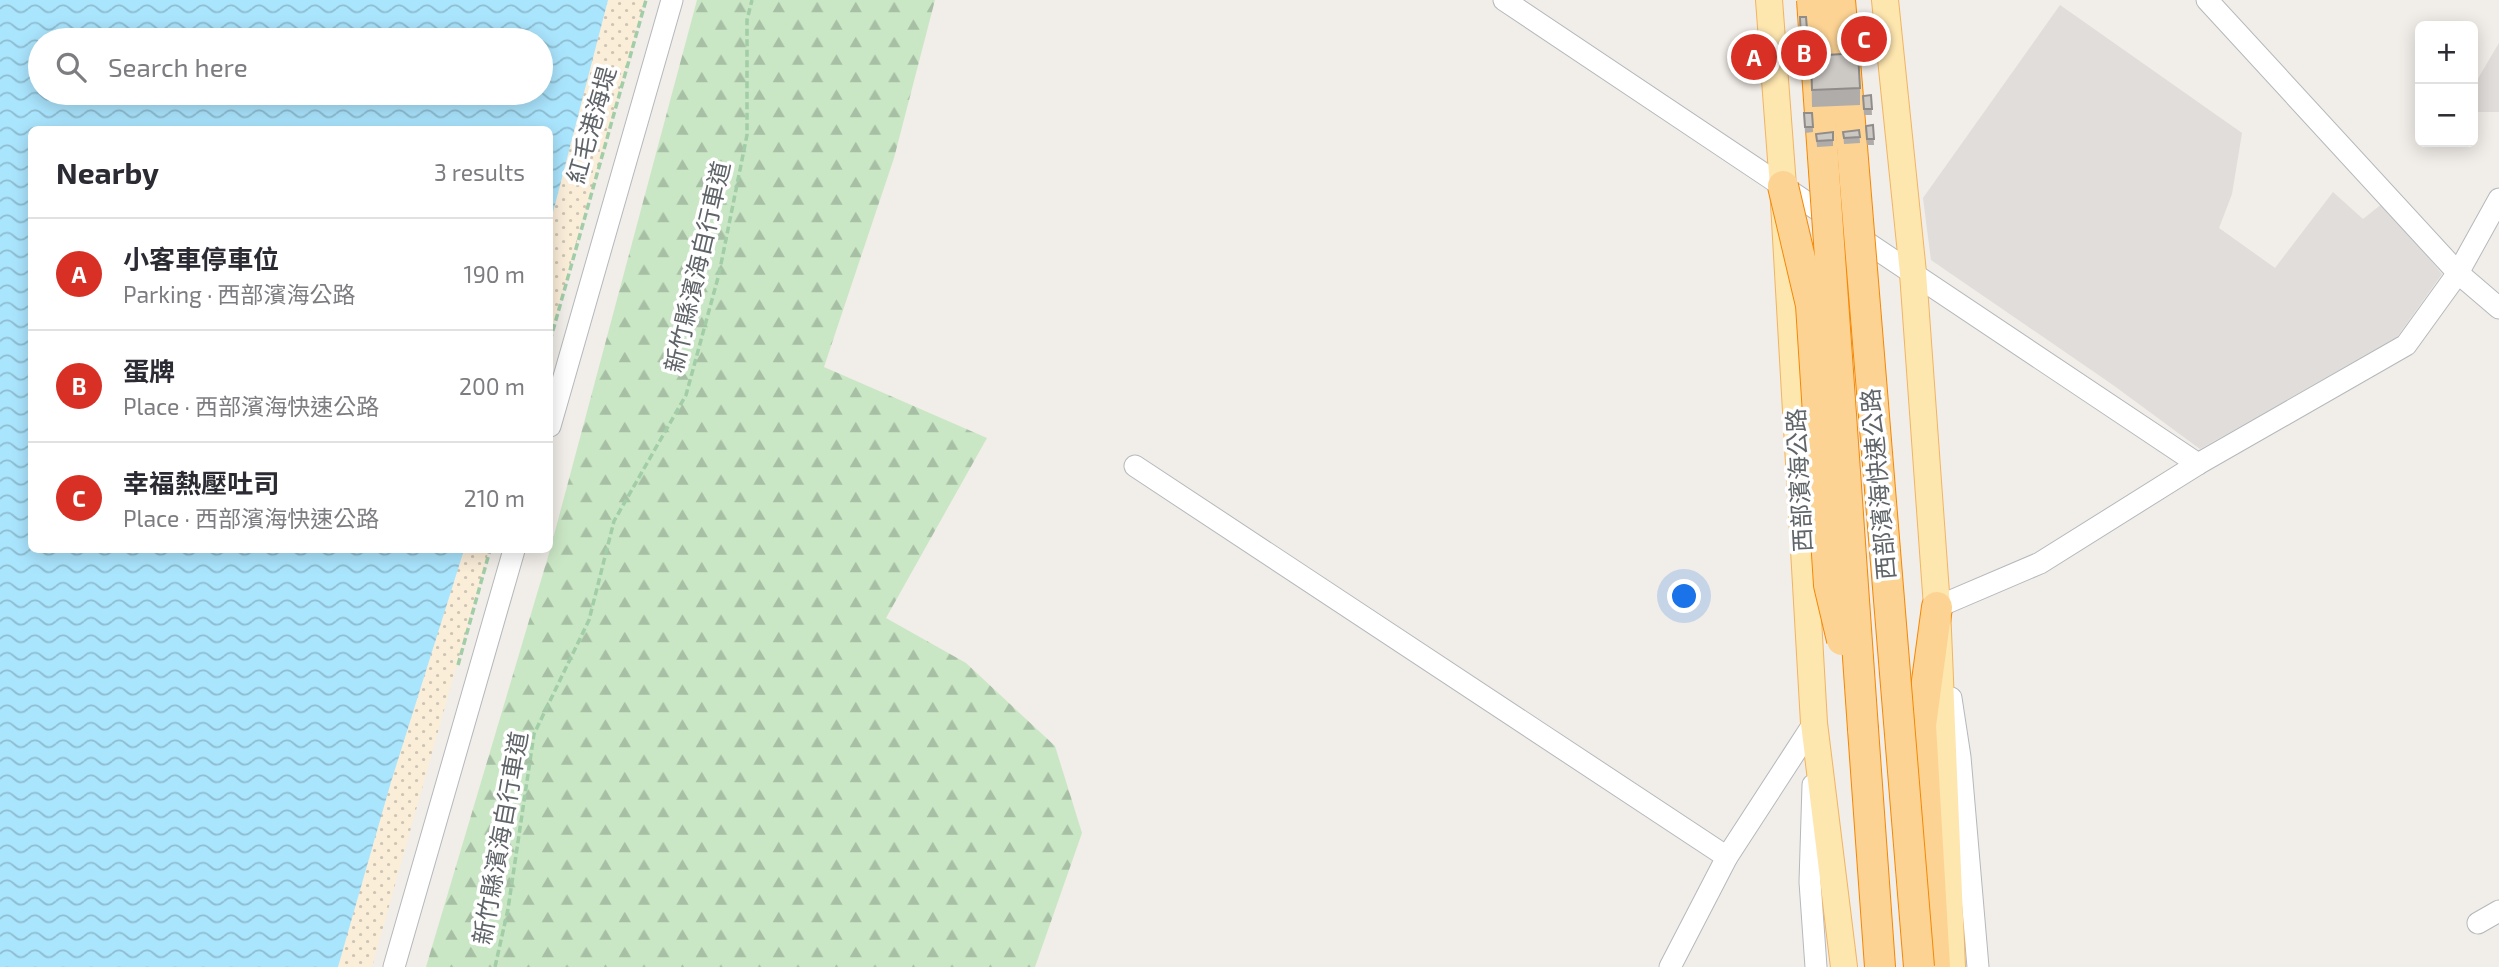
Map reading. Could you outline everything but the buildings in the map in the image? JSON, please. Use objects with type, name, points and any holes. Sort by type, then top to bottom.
[{"type":"highway","name":"西部濱海快速公路","points":[[1812,0],[1880,967]]},
{"type":"highway","name":"西部濱海快速公路","points":[[1840,0],[1919,967]]},
{"type":"highway","points":[[1783,186],[1811,305],[1829,585],[1863,729]]},
{"type":"highway","points":[[1937,607],[1922,726],[1946,961]]},
{"type":"main road","name":"西部濱海公路","points":[[1769,0],[1783,186],[1814,723],[1844,963]]},
{"type":"main road","points":[[1885,0],[1913,273],[1937,607]]},
{"type":"street","points":[[553,416],[672,0]]},
{"type":"street","points":[[1504,0],[2198,464]]},
{"type":"street","points":[[2207,0],[2458,273],[2499,308]]},
{"type":"street","points":[[2222,0],[2283,81]]},
{"type":"street","points":[[1978,967],[1960,757],[1937,607],[2040,563],[2198,464],[2406,345],[2458,273],[2499,199]]},
{"type":"street","points":[[1135,466],[1727,857]]},
{"type":"street","points":[[394,967],[513,553]]},
{"type":"street","points":[[1670,967],[1727,857],[1814,723]]},
{"type":"street","points":[[1814,723],[1810,882],[1816,967]]},
{"type":"street","points":[[2478,923],[2499,911]]},
{"type":"path","name":"紅毛港海堤","points":[[553,330],[646,0]]},
{"type":"path","name":"新竹縣濱海自行車道","points":[[495,967],[509,909],[534,734],[589,620],[614,521],[685,395],[719,274],[747,135],[747,20],[752,0]]},
{"type":"shaded area","points":[[2060,5],[2242,133],[2232,194],[2219,228],[2275,268],[2333,192],[2363,219],[2383,203],[2442,274],[2395,340],[2200,449],[2113,385],[1931,260],[1923,198]]},
{"type":"shaded area","points":[[2499,43],[2499,112],[2478,112],[2478,79]]},
{"type":"green space","points":[[697,0],[935,0],[894,158],[824,367],[987,438],[886,618],[966,663],[1055,746],[1082,833],[1035,967],[426,967],[549,553],[553,553],[553,539]]},
{"type":"sand","points":[[590,0],[645,0],[553,326],[553,134]]},
{"type":"sand","points":[[435,553],[488,553],[372,967],[307,967]]},
{"type":"water","points":[[0,0],[608,0],[553,212],[553,126],[28,126],[28,553],[463,553],[391,782],[338,967],[0,967]]},
{"type":"place","name":"幸福熱壓吐司","points":[[1864,39]]},
{"type":"place","name":"蛋牌","points":[[1804,53]]},
{"type":"place","name":"小客車停車位","points":[[1754,57]]}]
